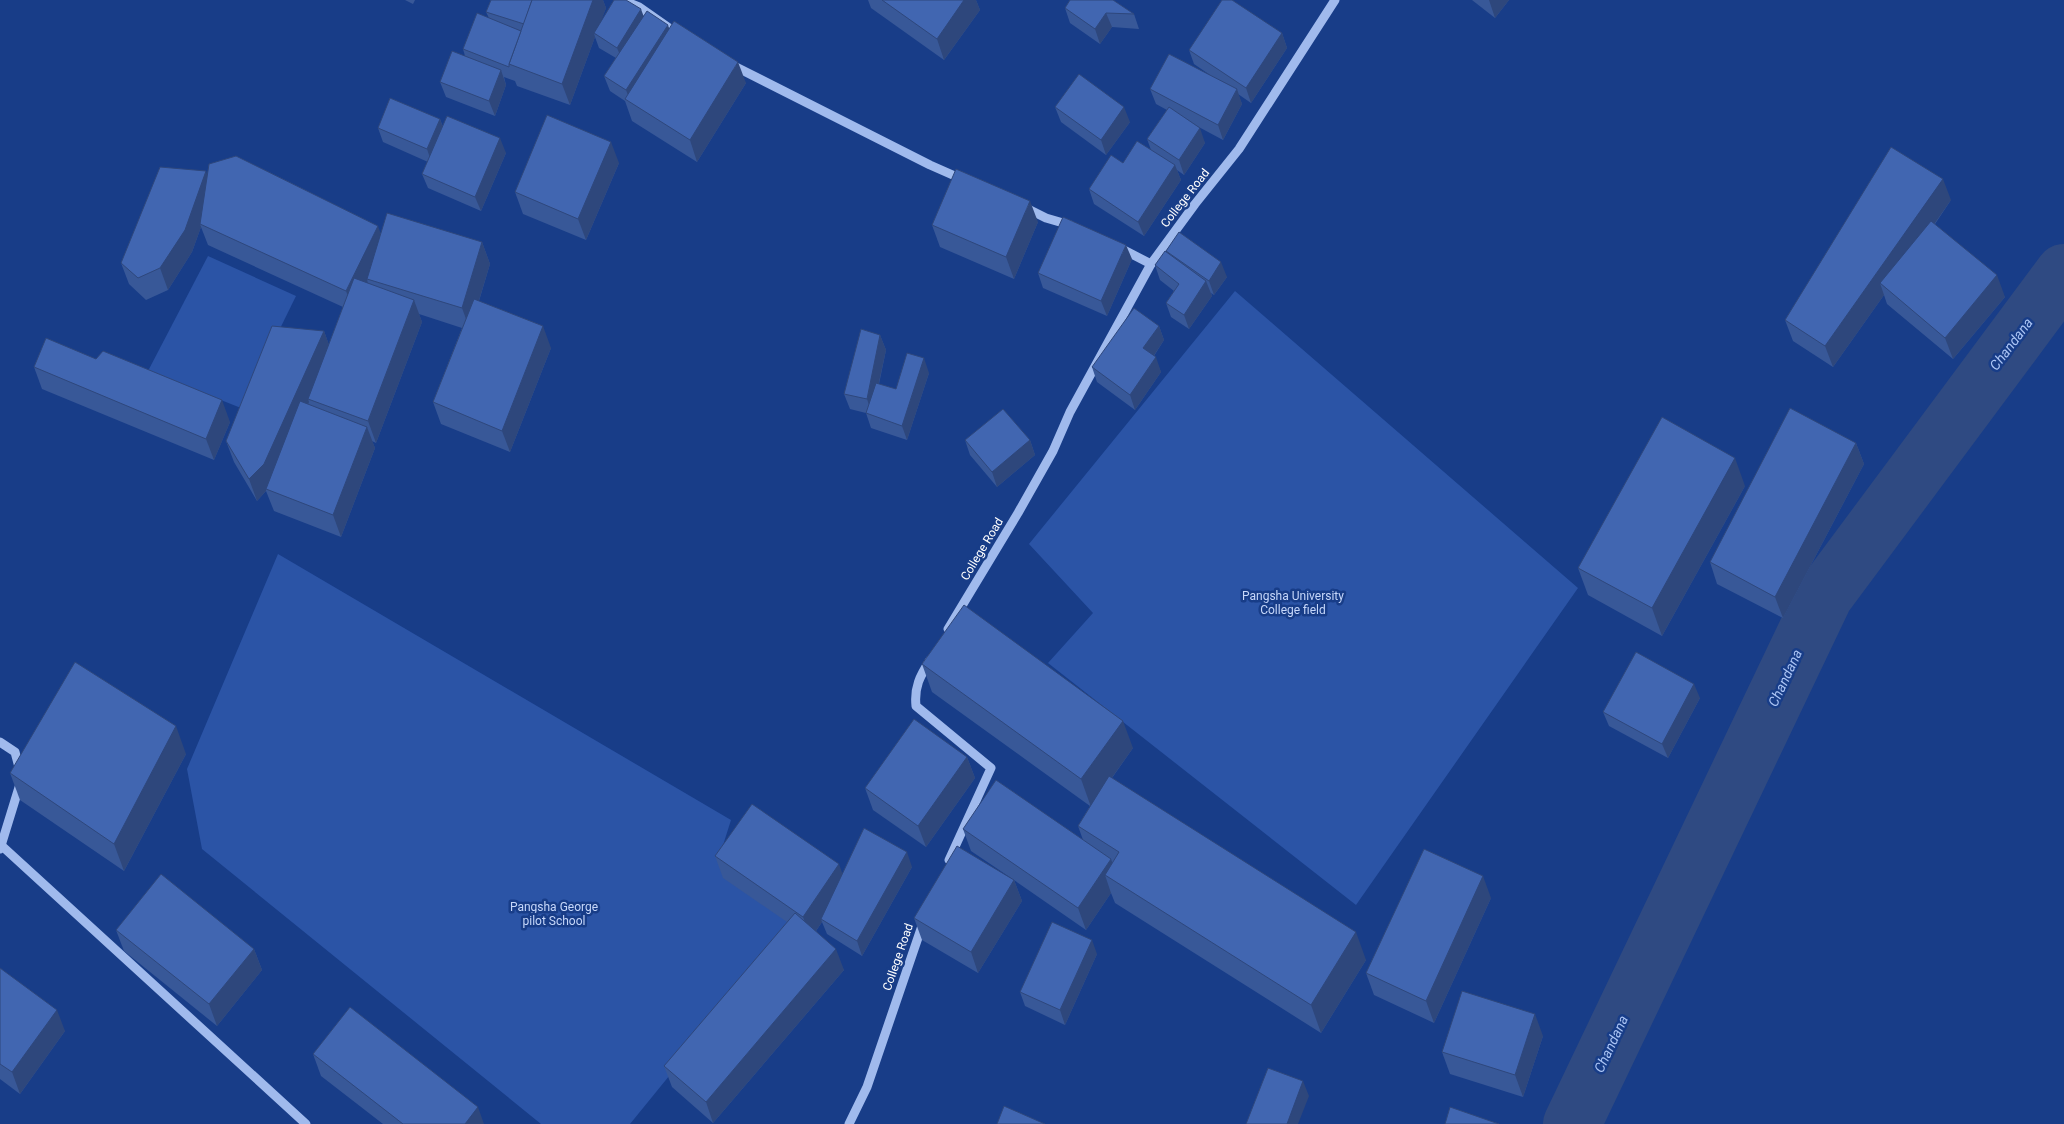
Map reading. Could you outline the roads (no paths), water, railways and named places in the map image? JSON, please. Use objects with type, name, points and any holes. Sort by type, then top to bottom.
[{"type":"street","points":[[622,0],[639,7],[684,37]]},
{"type":"street","name":"College Road","points":[[941,641],[1053,451],[1070,412],[1151,264],[1195,204],[1239,150],[1335,0]]},
{"type":"street","points":[[722,60],[930,165],[976,185]]},
{"type":"street","points":[[1011,201],[1046,218],[1078,228]]},
{"type":"street","points":[[1110,242],[1151,264]]},
{"type":"street","points":[[936,650],[921,675],[914,693],[916,706],[991,768],[947,865]]},
{"type":"street","points":[[0,742],[15,752],[21,776],[20,786],[1,848],[306,1124]]},
{"type":"street","name":"College Road","points":[[848,1124],[867,1087],[925,917]]},
{"type":"waterway","name":"Chandana","points":[[1572,1124],[1824,596],[2064,273]]},
{"type":"park label","name":"Pangsha University College field","points":[[1293,603]]},
{"type":"park label","name":"Pangsha George pilot School","points":[[554,914]]}]
